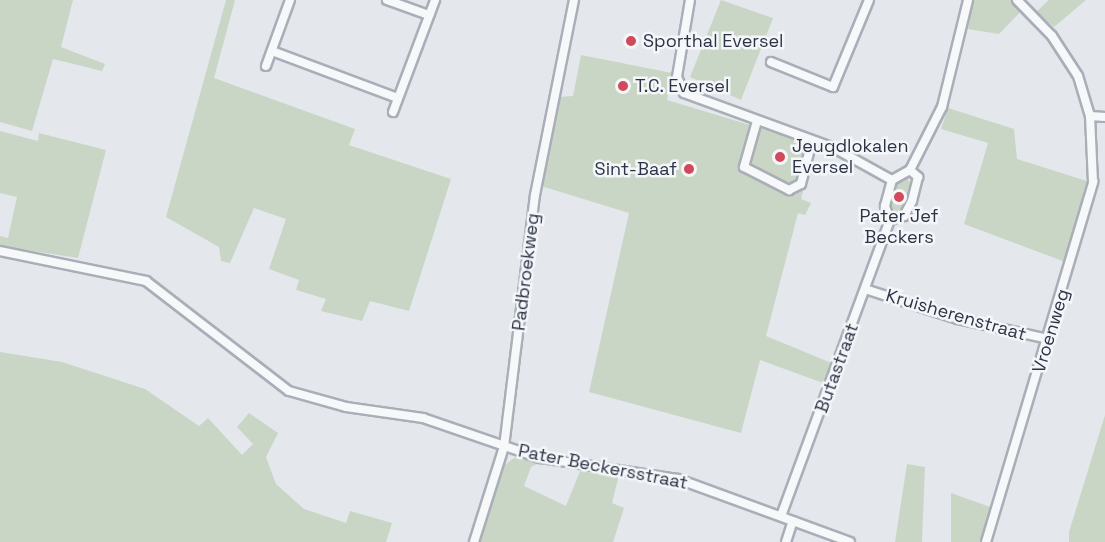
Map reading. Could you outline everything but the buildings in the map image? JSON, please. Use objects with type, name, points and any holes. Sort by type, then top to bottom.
[{"type":"street","points":[[266,66],[290,0]]},
{"type":"street","points":[[387,0],[429,15]]},
{"type":"street","points":[[393,112],[435,0]]},
{"type":"street","name":"Padbroekweg","points":[[474,542],[504,447],[535,195],[574,0]]},
{"type":"street","points":[[690,0],[677,83],[693,100],[812,141],[892,180],[910,170],[942,107],[968,0]]},
{"type":"street","points":[[771,62],[833,87],[869,0]]},
{"type":"street","name":"Vroenweg","points":[[986,542],[1093,182],[1090,116],[1066,56],[1017,0]]},
{"type":"street","points":[[272,51],[398,98]]},
{"type":"street","points":[[1090,116],[1105,117]]},
{"type":"street","points":[[757,121],[744,167],[789,190],[801,184],[812,141]]},
{"type":"street","points":[[890,220],[904,216],[912,201],[918,177],[910,170]]},
{"type":"street","name":"Butastraat","points":[[781,516],[890,220],[885,206],[892,180]]},
{"type":"street","name":"Pater Beckersstraat","points":[[0,251],[139,278],[290,391],[346,407],[423,418],[504,447],[678,479],[850,542]]},
{"type":"street","name":"Kruisherenstraat","points":[[865,289],[958,319],[1048,339]]},
{"type":"street","points":[[786,542],[793,521]]},
{"type":"green space","points":[[0,0],[73,0],[61,47],[105,64],[102,71],[53,59],[32,131],[0,122]]},
{"type":"green space","points":[[226,0],[235,0],[214,78],[355,129],[349,145],[451,179],[409,311],[370,301],[362,321],[321,311],[326,299],[296,290],[299,280],[269,269],[286,219],[254,208],[230,263],[221,261],[219,247],[166,217]]},
{"type":"green space","points":[[721,0],[773,18],[741,100],[690,77]]},
{"type":"green space","points":[[972,0],[1013,0],[1023,9],[999,34],[968,29]]},
{"type":"green space","points":[[1049,0],[1086,0],[1054,27],[1036,12]]},
{"type":"green space","points":[[581,55],[672,73],[667,100],[816,145],[801,199],[811,203],[805,215],[798,213],[766,336],[834,364],[826,384],[760,360],[741,433],[589,392],[629,213],[541,186],[558,97],[573,96]]},
{"type":"green space","points":[[948,108],[1014,129],[1017,159],[1090,182],[1068,263],[964,224],[988,143],[941,129]]},
{"type":"green space","points":[[0,131],[38,141],[39,133],[106,150],[78,258],[0,246],[0,236],[8,238],[17,197],[0,193]]},
{"type":"green space","points":[[905,175],[913,187],[903,213],[894,217],[889,212],[894,183]]},
{"type":"green space","points":[[0,352],[62,362],[145,389],[199,426],[208,418],[242,455],[253,444],[237,427],[249,413],[278,433],[266,457],[276,484],[304,509],[346,523],[350,511],[392,523],[386,542],[0,542]]},
{"type":"green space","points":[[1105,415],[1105,542],[1069,542],[1069,532]]},
{"type":"green space","points":[[517,456],[539,463],[531,467],[524,486],[566,506],[580,471],[619,475],[612,503],[624,508],[613,542],[480,542],[502,467]]},
{"type":"green space","points":[[907,464],[925,467],[922,542],[895,542]]},
{"type":"green space","points":[[951,493],[993,508],[982,542],[951,542]]},
{"type":"place","name":"Sporthal Eversel","points":[[631,41]]},
{"type":"place","name":"T.C. Eversel","points":[[623,86]]},
{"type":"place","name":"Jeugdlokalen Eversel","points":[[780,157]]},
{"type":"place","name":"Sint-Baaf","points":[[689,169]]},
{"type":"place","name":"Pater Jef Beckers","points":[[899,197]]}]
